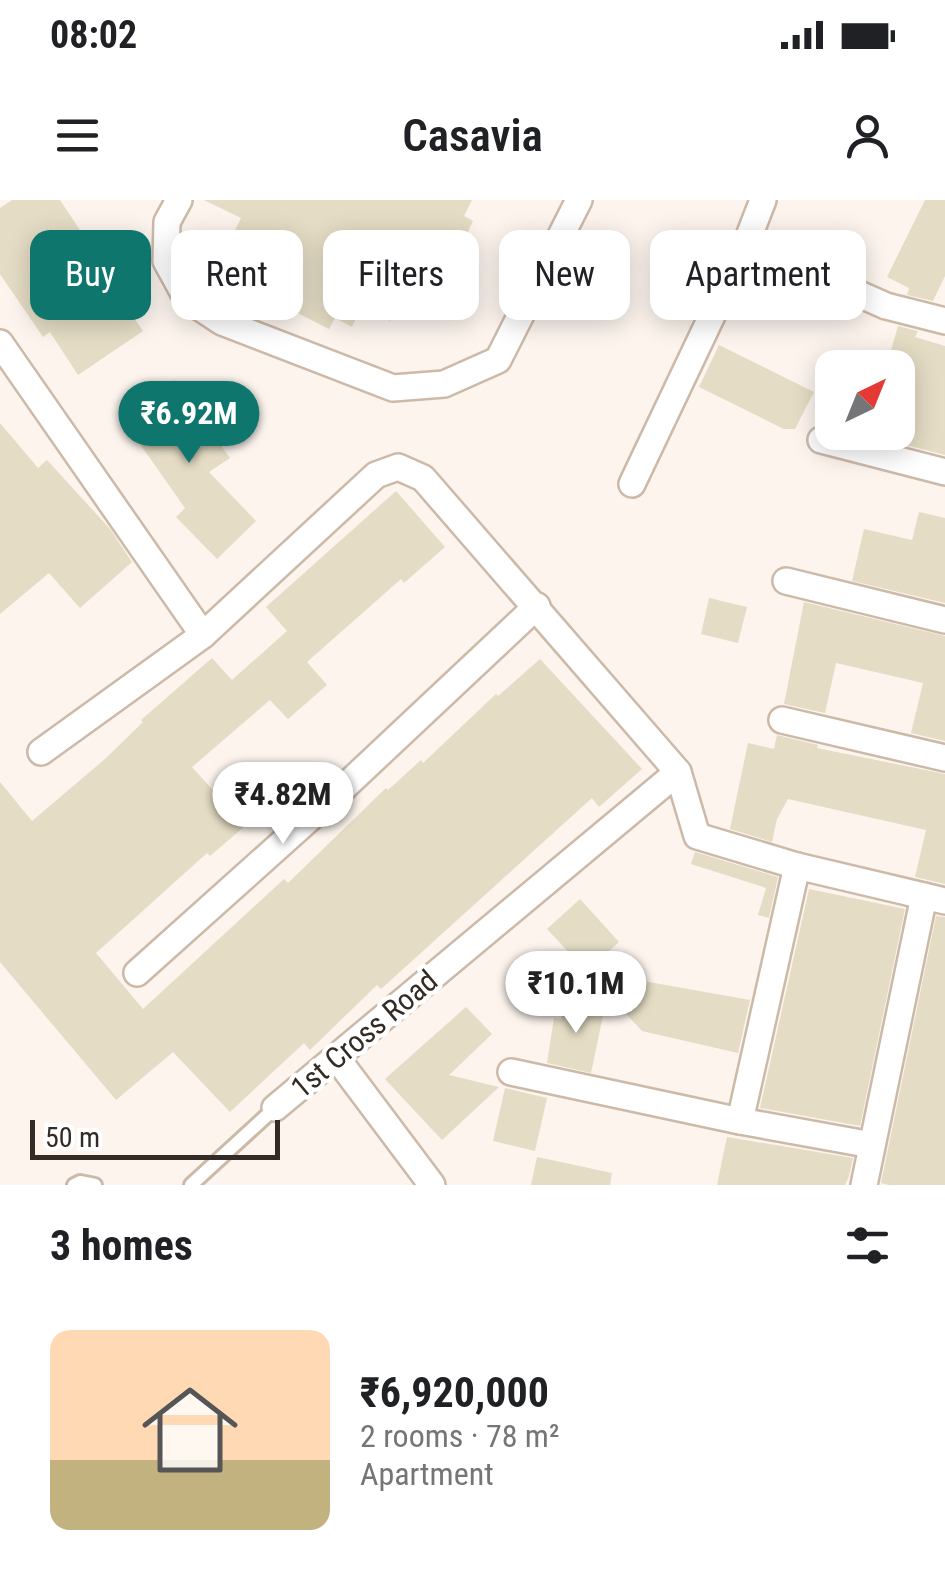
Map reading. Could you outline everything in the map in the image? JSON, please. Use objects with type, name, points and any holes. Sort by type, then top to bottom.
[{"type":"street","points":[[178,200],[167,222],[166,260],[188,299],[222,322],[393,388],[444,384],[498,360],[578,200]]},
{"type":"street","points":[[751,230],[763,200]]},
{"type":"street","points":[[866,297],[945,322]]},
{"type":"street","points":[[632,484],[710,320]]},
{"type":"street","points":[[0,343],[202,634]]},
{"type":"street","points":[[860,450],[945,472]]},
{"type":"street","points":[[41,752],[202,634],[376,475],[398,468],[423,478],[678,772],[697,836],[797,866],[934,898],[864,1185]]},
{"type":"street","points":[[786,581],[945,620]]},
{"type":"street","points":[[138,973],[340,792],[537,606]]},
{"type":"street","points":[[782,720],[945,758]]},
{"type":"street","name":"1st Cross Road","points":[[275,1108],[678,772]]},
{"type":"street","points":[[740,1121],[797,866]]},
{"type":"street","points":[[336,1057],[432,1185]]},
{"type":"street","points":[[510,1072],[872,1146]]},
{"type":"lane","name":"1st Cross Road","points":[[191,1185],[275,1108]]},
{"type":"lane","points":[[74,1185],[95,1185]]},
{"type":"building","points":[[12,200],[60,200],[80,230],[30,230],[30,318],[0,274],[0,208]]},
{"type":"building","points":[[204,200],[472,200],[464,216],[473,221],[469,230],[323,230],[323,320],[334,320],[329,329],[303,316],[303,230],[235,230],[241,218]]},
{"type":"building","points":[[925,200],[945,200],[945,276],[933,301],[907,295],[909,288],[887,277]]},
{"type":"building","points":[[31,320],[135,320],[143,331],[78,375],[50,332],[43,337]]},
{"type":"building","points":[[898,326],[918,331],[915,337],[945,346],[945,455],[915,447],[915,350],[891,350]]},
{"type":"building","points":[[719,345],[814,392],[795,429],[784,429],[699,387]]},
{"type":"building","points":[[174,380],[230,458],[209,472],[256,521],[217,559],[176,517],[185,508],[121,417]]},
{"type":"building","points":[[0,423],[38,468],[47,460],[110,529],[132,562],[80,608],[49,573],[0,614]]},
{"type":"building","points":[[396,491],[445,547],[404,583],[401,579],[307,662],[327,685],[288,719],[270,700],[192,767],[245,826],[210,856],[207,853],[96,953],[143,1009],[284,879],[288,883],[386,788],[421,760],[423,763],[496,694],[540,659],[642,769],[599,807],[592,798],[381,989],[377,985],[310,1050],[304,1043],[230,1112],[173,1052],[116,1100],[0,962],[0,782],[32,821],[105,759],[141,720],[212,658],[232,680],[287,631],[266,607]]},
{"type":"building","points":[[919,512],[945,518],[945,603],[852,581],[864,529],[912,540]]},
{"type":"building","points":[[709,598],[747,607],[738,643],[701,634]]},
{"type":"building","points":[[804,602],[945,636],[945,741],[911,733],[923,683],[836,663],[825,713],[784,704]]},
{"type":"building","points":[[777,735],[818,745],[817,748],[945,774],[945,884],[915,877],[926,830],[788,799],[777,819],[772,842],[730,829],[748,743],[774,749]]},
{"type":"building","points":[[695,852],[778,877],[769,918],[758,915],[766,888],[691,864]]},
{"type":"building","points":[[809,889],[905,909],[860,1126],[760,1108]]},
{"type":"building","points":[[580,899],[619,942],[587,971],[750,1000],[738,1053],[642,1031],[547,929]]},
{"type":"building","points":[[936,916],[945,917],[945,1185],[889,1185],[881,1183]]},
{"type":"building","points":[[565,998],[605,1006],[591,1073],[547,1063],[554,1018],[561,1019]]},
{"type":"building","points":[[466,1007],[492,1034],[449,1075],[499,1087],[442,1140],[385,1079]]},
{"type":"building","points":[[505,1088],[547,1098],[535,1151],[493,1141]]},
{"type":"building","points":[[727,1137],[853,1158],[849,1176],[845,1185],[717,1185]]},
{"type":"building","points":[[537,1157],[612,1173],[610,1185],[531,1185]]}]
